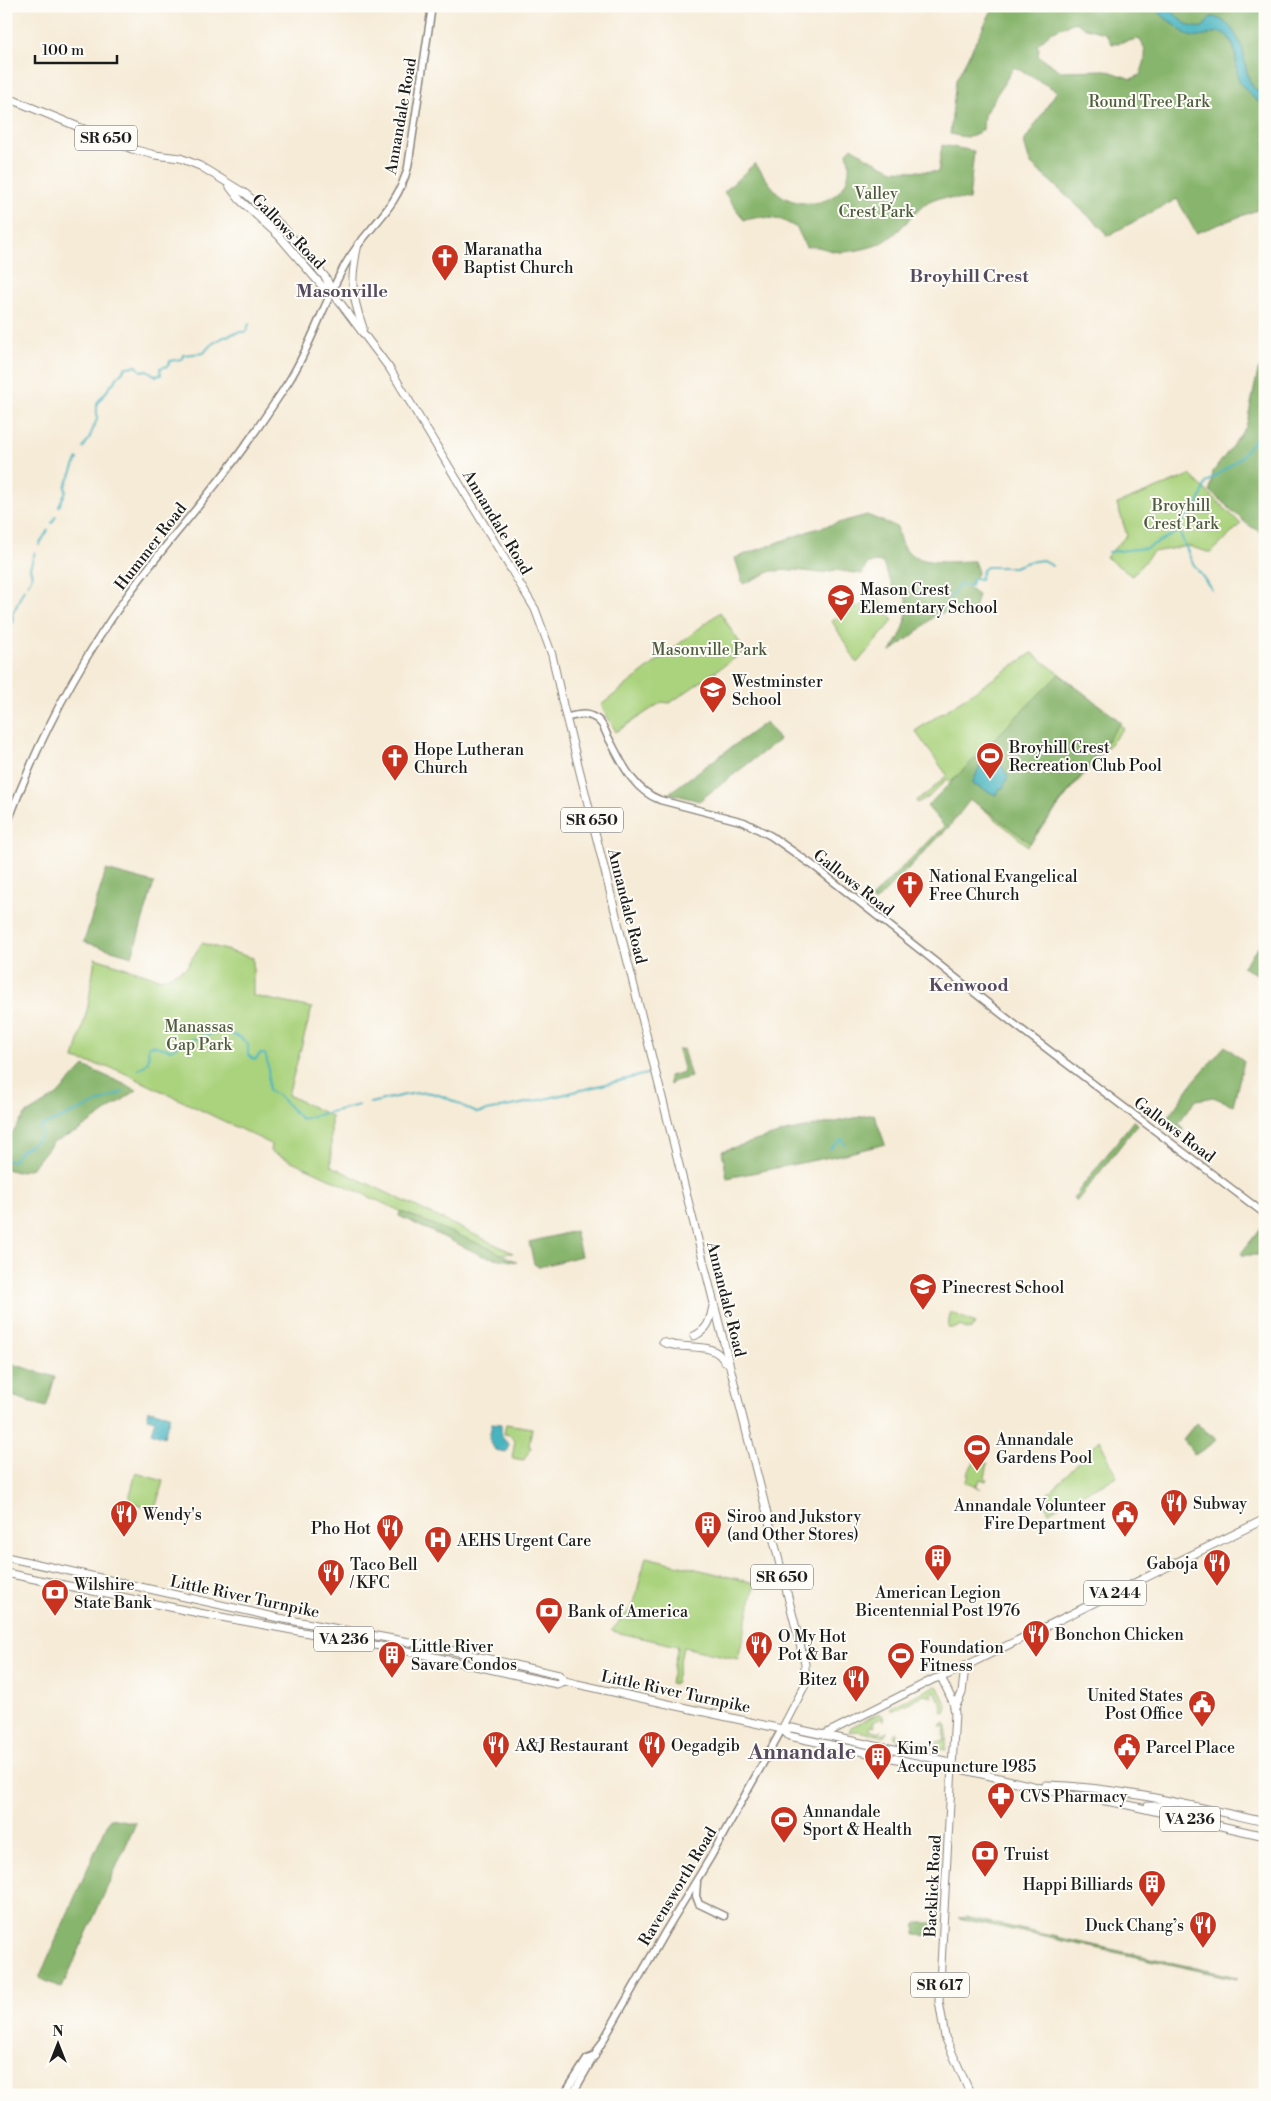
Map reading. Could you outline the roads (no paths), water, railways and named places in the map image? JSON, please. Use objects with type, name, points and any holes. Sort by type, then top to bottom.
[{"type":"main road","name":"Annandale Road","points":[[432,6],[404,180],[395,200],[358,244],[345,264],[332,292],[396,377],[535,609],[552,655],[806,1672],[803,1690],[782,1729]]},
{"type":"main road","name":"Gallows Road","points":[[6,97],[132,149],[189,161],[209,171],[228,184],[240,200],[279,236],[322,286],[332,292]]},
{"type":"main road","points":[[358,244],[352,270],[352,288],[354,302],[364,333]]},
{"type":"main road","name":"Hummer Road","points":[[6,828],[34,756],[93,648],[131,591],[225,472],[289,381],[316,330],[332,292]]},
{"type":"main road","name":"Gallows Road","points":[[566,717],[583,714],[597,719],[631,778],[647,794],[660,800],[744,822],[766,833],[798,855],[959,982],[1265,1214]]},
{"type":"main road","points":[[694,1336],[708,1326],[714,1306]]},
{"type":"main road","points":[[663,1342],[686,1348],[712,1348],[720,1353],[731,1372]]},
{"type":"main road","name":"VA 244","points":[[823,1735],[1265,1519]]},
{"type":"main road","name":"Little River Turnpike","points":[[6,1557],[279,1618],[457,1652],[559,1675],[566,1681],[782,1729],[792,1728],[945,1761],[952,1767]]},
{"type":"main road","name":"Little River Turnpike","points":[[6,1574],[206,1614],[407,1650],[557,1684],[566,1681]]},
{"type":"main road","points":[[955,1708],[962,1693],[965,1666]]},
{"type":"main road","name":"Backlick Road","points":[[941,1677],[955,1708],[939,2001],[945,2037],[971,2095]]},
{"type":"main road","name":"Little River Turnpike","points":[[782,1729],[789,1736],[824,1745],[944,1769],[952,1767],[1071,1795],[1128,1805],[1265,1836]]},
{"type":"main road","name":"Ravensworth Road","points":[[572,2095],[782,1729]]},
{"type":"main road","name":"Little River Turnpike","points":[[1033,1785],[1072,1786],[1135,1795],[1265,1822]]},
{"type":"main road","points":[[1128,1805],[1168,1806],[1172,1802]]},
{"type":"main road","points":[[697,1879],[696,1896],[699,1904],[724,1916]]},
{"type":"main road","name":"Ravensworth Road","points":[[564,2095],[587,2059],[595,2056]]},
{"type":"water","points":[[1152,6],[1166,6],[1183,21],[1192,26],[1203,27],[1211,17],[1217,18],[1228,25],[1237,37],[1243,50],[1247,74],[1251,84],[1265,95],[1265,104],[1260,103],[1254,98],[1240,83],[1234,47],[1228,37],[1220,32],[1201,37],[1189,36]]},
{"type":"water","name":"Broyhill Crest Recreation Club Pool","points":[[989,758],[1001,764],[1008,777],[1003,788],[999,789],[996,795],[972,784],[982,761]]},
{"type":"water","points":[[149,1410],[170,1415],[164,1437],[151,1432],[155,1420],[147,1418]]},
{"type":"water","points":[[492,1423],[501,1424],[501,1436],[509,1445],[506,1452],[495,1450],[489,1439]]},
{"type":"waterway","points":[[83,448],[97,419],[97,403],[126,367],[137,366],[141,371],[147,370],[156,376],[161,375],[160,368],[168,366],[170,361],[182,359],[183,355],[204,353],[223,338],[235,333],[246,332],[249,324]]},
{"type":"waterway","points":[[1212,590],[1192,562],[1179,531],[1187,515],[1198,505],[1206,483],[1239,459],[1265,427]]},
{"type":"waterway","points":[[59,506],[66,491],[65,486],[78,459]]},
{"type":"waterway","points":[[52,523],[56,516]]},
{"type":"waterway","points":[[39,545],[48,530]]},
{"type":"waterway","points":[[1108,552],[1147,548],[1179,531]]},
{"type":"waterway","points":[[28,584],[32,576],[30,568],[35,552]]},
{"type":"waterway","points":[[946,613],[951,597],[957,587],[960,584],[971,586],[973,578],[980,579],[983,570],[987,567],[1014,567],[1028,562],[1043,560],[1052,566]]},
{"type":"waterway","points":[[6,625],[13,623],[12,613],[24,589]]},
{"type":"waterway","points":[[138,1069],[147,1063],[148,1047],[152,1045],[171,1050],[187,1041],[222,1031]]},
{"type":"waterway","points":[[226,1032],[241,1038],[248,1044],[248,1055],[255,1060],[260,1054],[265,1054],[269,1091],[278,1095],[301,1119],[359,1105]]},
{"type":"waterway","points":[[370,1103],[426,1092],[443,1096],[477,1113],[545,1099],[647,1074]]},
{"type":"waterway","points":[[6,1160],[13,1161],[20,1152],[35,1142],[42,1134],[40,1127],[123,1092]]},
{"type":"waterway","points":[[830,1149],[842,1139],[845,1145]]},
{"type":"place","name":"Maranatha Baptist Church","points":[[445,282]]},
{"type":"place","name":"Mason Crest Elementary School","points":[[841,622]]},
{"type":"place","name":"Westminster School","points":[[713,714]]},
{"type":"place","name":"Broyhill Crest Recreation Club Pool","points":[[990,780]]},
{"type":"place","name":"Hope Lutheran Church","points":[[395,782]]},
{"type":"place","name":"National Evangelical Free Church","points":[[910,909]]},
{"type":"place","name":"Pinecrest School","points":[[923,1311]]},
{"type":"place","name":"Annandale Gardens Pool","points":[[977,1472]]},
{"type":"place","name":"Subway","points":[[1174,1527]]},
{"type":"place","name":"Wendy's","points":[[124,1538]]},
{"type":"place","name":"Annandale Volunteer Fire Department","points":[[1125,1538]]},
{"type":"place","name":"Siroo and Jukstory (and Other Stores)","points":[[708,1549]]},
{"type":"place","name":"Pho Hot","points":[[390,1552]]},
{"type":"place","name":"AEHS Urgent Care","points":[[438,1564]]},
{"type":"place","name":"American Legion Bicentennial Post 1976","points":[[938,1582]]},
{"type":"place","name":"Gaboja","points":[[1217,1587]]},
{"type":"place","name":"Taco Bell / KFC","points":[[331,1597]]},
{"type":"place","name":"Wilshire State Bank","points":[[55,1617]]},
{"type":"place","name":"Bank of America","points":[[549,1635]]},
{"type":"place","name":"Bonchon Chicken","points":[[1036,1658]]},
{"type":"place","name":"O My Hot Pot & Bar","points":[[759,1669]]},
{"type":"place","name":"Little River Savare Condos","points":[[392,1679]]},
{"type":"place","name":"Foundation Fitness","points":[[901,1680]]},
{"type":"place","name":"Bitez","points":[[856,1703]]},
{"type":"place","name":"United States Post Office","points":[[1202,1728]]},
{"type":"place","name":"A&J Restaurant","points":[[496,1769]]},
{"type":"place","name":"Oegadgib","points":[[652,1769]]},
{"type":"place","name":"Parcel Place","points":[[1127,1771]]},
{"type":"place","name":"Kim's Accupuncture 1985","points":[[878,1781]]},
{"type":"place","name":"CVS Pharmacy","points":[[1001,1820]]},
{"type":"place","name":"Annandale Sport & Health","points":[[784,1844]]},
{"type":"place","name":"Truist","points":[[985,1878]]},
{"type":"place","name":"Happi Billiards","points":[[1152,1908]]},
{"type":"place","name":"Duck Chang’s","points":[[1203,1949]]},
{"type":"district","name":"Broyhill Crest","points":[[969,276]]},
{"type":"district","name":"Masonville","points":[[342,291]]},
{"type":"district","name":"Kenwood","points":[[969,985]]},
{"type":"district","name":"Annandale","points":[[802,1752]]},
{"type":"park label","name":"Round Tree Park","points":[[1149,101]]},
{"type":"park label","name":"Valley Crest Park","points":[[876,202]]},
{"type":"park label","name":"Broyhill Crest Park","points":[[1181,514]]},
{"type":"park label","name":"Masonville Park","points":[[709,649]]},
{"type":"park label","name":"Manassas Gap Park","points":[[199,1035]]}]
